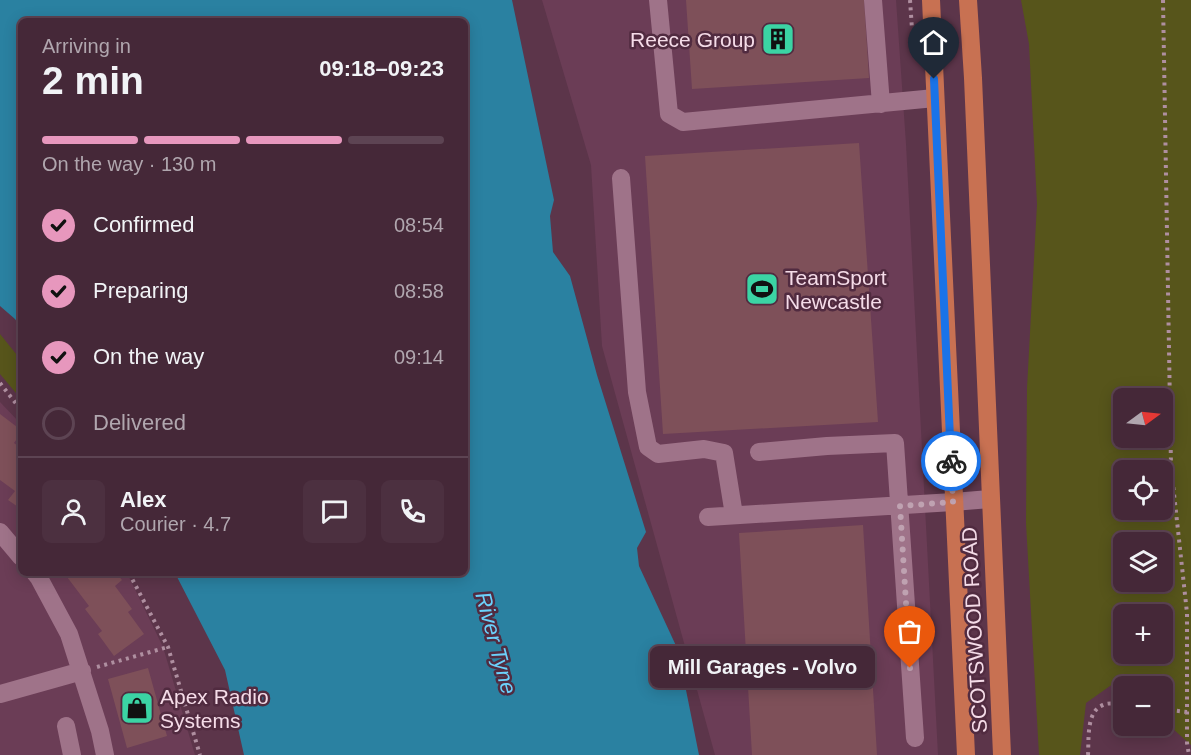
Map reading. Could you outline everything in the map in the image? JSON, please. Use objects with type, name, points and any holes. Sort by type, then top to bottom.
[{"type":"main road","name":"SCOTSWOOD ROAD","points":[[931,0],[966,755]]},
{"type":"main road","name":"SCOTSWOOD ROAD","points":[[968,0],[1002,755]]},
{"type":"street","points":[[658,0],[669,114],[683,122],[935,98]]},
{"type":"street","points":[[873,0],[881,104]]},
{"type":"street","points":[[621,178],[637,392],[648,447],[658,454],[704,449],[724,453],[734,515]]},
{"type":"street","points":[[759,452],[895,443],[915,738]]},
{"type":"street","points":[[708,517],[990,499]]},
{"type":"street","points":[[37,576],[69,633],[100,731],[105,755]]},
{"type":"street","points":[[0,694],[82,671]]},
{"type":"street","points":[[66,726],[72,755]]},
{"type":"path","points":[[1163,0],[1171,466],[1187,613],[1187,743],[1190,754]]},
{"type":"path","points":[[0,383],[18,406]]},
{"type":"path","points":[[131,576],[168,647],[200,755]]},
{"type":"path","points":[[82,671],[168,647]]},
{"type":"path","points":[[1088,755],[1090,724],[1094,711],[1102,705],[1113,704]]},
{"type":"path","points":[[1173,711],[1187,712]]},
{"type":"shaded area","points":[[542,0],[896,0],[906,144],[938,755],[715,755],[602,346],[591,165]]},
{"type":"shaded area","points":[[1021,0],[1191,0],[1191,745],[1173,729],[1173,676],[1113,676],[1113,684],[1086,703],[1080,755],[1039,755],[1026,523],[1027,388],[1037,204],[1029,44]]},
{"type":"shaded area","points":[[0,334],[18,356],[18,395],[0,374]]},
{"type":"shaded area","points":[[0,402],[18,421],[18,576],[128,576],[163,647],[195,755],[0,755]]},
{"type":"water","name":"River Tyne","points":[[0,0],[512,0],[554,200],[550,216],[553,252],[570,276],[597,375],[646,532],[637,548],[639,566],[678,650],[699,755],[244,755],[225,670],[177,576],[468,576],[468,18],[18,18],[18,324],[0,306]]},
{"type":"building","name":"Reece Group","points":[[686,0],[864,0],[869,78],[692,89]]},
{"type":"building","name":"TeamSport Newcastle","points":[[859,143],[878,422],[663,434],[645,156]]},
{"type":"building","points":[[0,414],[18,428],[18,437],[14,443],[18,446],[18,507],[8,500],[15,491],[0,480]]},
{"type":"building","points":[[863,525],[877,755],[752,755],[739,533]]},
{"type":"building","points":[[66,576],[119,576],[122,580],[115,586],[132,609],[128,612],[144,634],[114,656],[98,634],[102,631],[85,609],[89,606]]},
{"type":"building","name":"Apex Radio Systems","points":[[148,668],[167,736],[127,748],[108,679]]},
{"type":"way so far","points":[[910,668],[900,506],[953,502],[951,461]]},
{"type":"place","name":"Reece Group","points":[[778,39]]},
{"type":"place","name":"TeamSport Newcastle","points":[[762,289]]},
{"type":"place","name":"Mill Garages - Volvo","points":[[910,668]]},
{"type":"place","name":"Apex Radio Systems","points":[[137,708]]},
{"type":"route","points":[[934,79],[951,461]]}]
